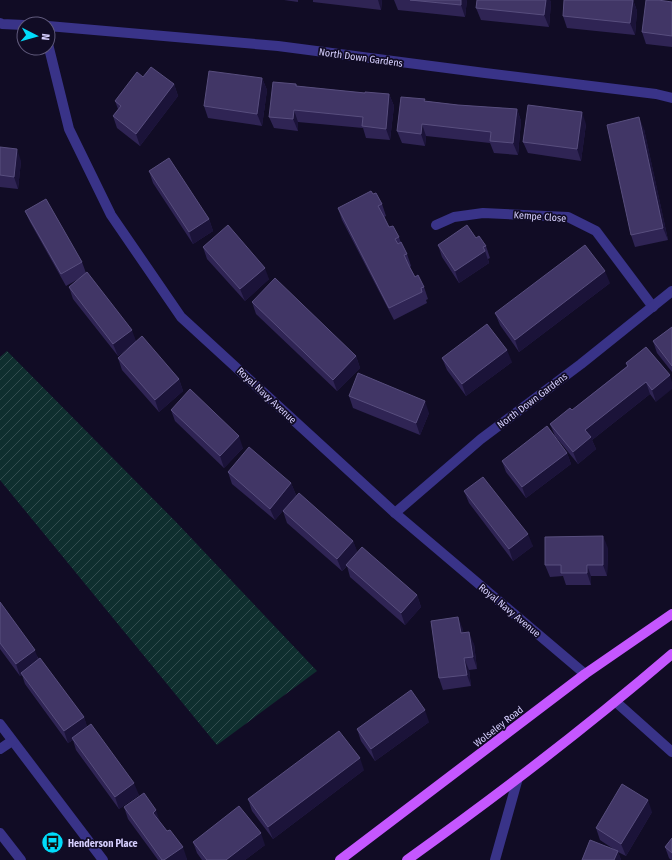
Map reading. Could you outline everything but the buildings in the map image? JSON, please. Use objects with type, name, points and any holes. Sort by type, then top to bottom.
[{"type":"main road","name":"Wolseley Road","points":[[340,860],[585,674],[672,614]]},
{"type":"main road","points":[[407,860],[518,778],[616,702],[672,654]]},
{"type":"street","points":[[0,22],[2,24],[16,24]]},
{"type":"street","name":"North Down Gardens","points":[[56,27],[278,46],[656,94],[672,98]]},
{"type":"street","name":"Royal Navy Avenue","points":[[51,56],[69,129],[111,215],[181,318],[395,513],[585,674]]},
{"type":"street","name":"Kempe Close","points":[[436,225],[454,217],[483,213],[568,217],[596,231],[653,306]]},
{"type":"street","name":"North Down Gardens","points":[[395,513],[481,438],[581,364],[672,291]]},
{"type":"street","points":[[616,702],[672,752]]},
{"type":"street","points":[[0,724],[103,860]]},
{"type":"street","points":[[0,749],[12,741]]},
{"type":"street","points":[[495,860],[518,778]]},
{"type":"street","points":[[0,833],[21,860]]},
{"type":"green space","points":[[7,351],[176,522],[317,671],[217,745],[0,480],[0,357]]},
{"type":"place","name":"Henderson Place","points":[[53,843]]}]
